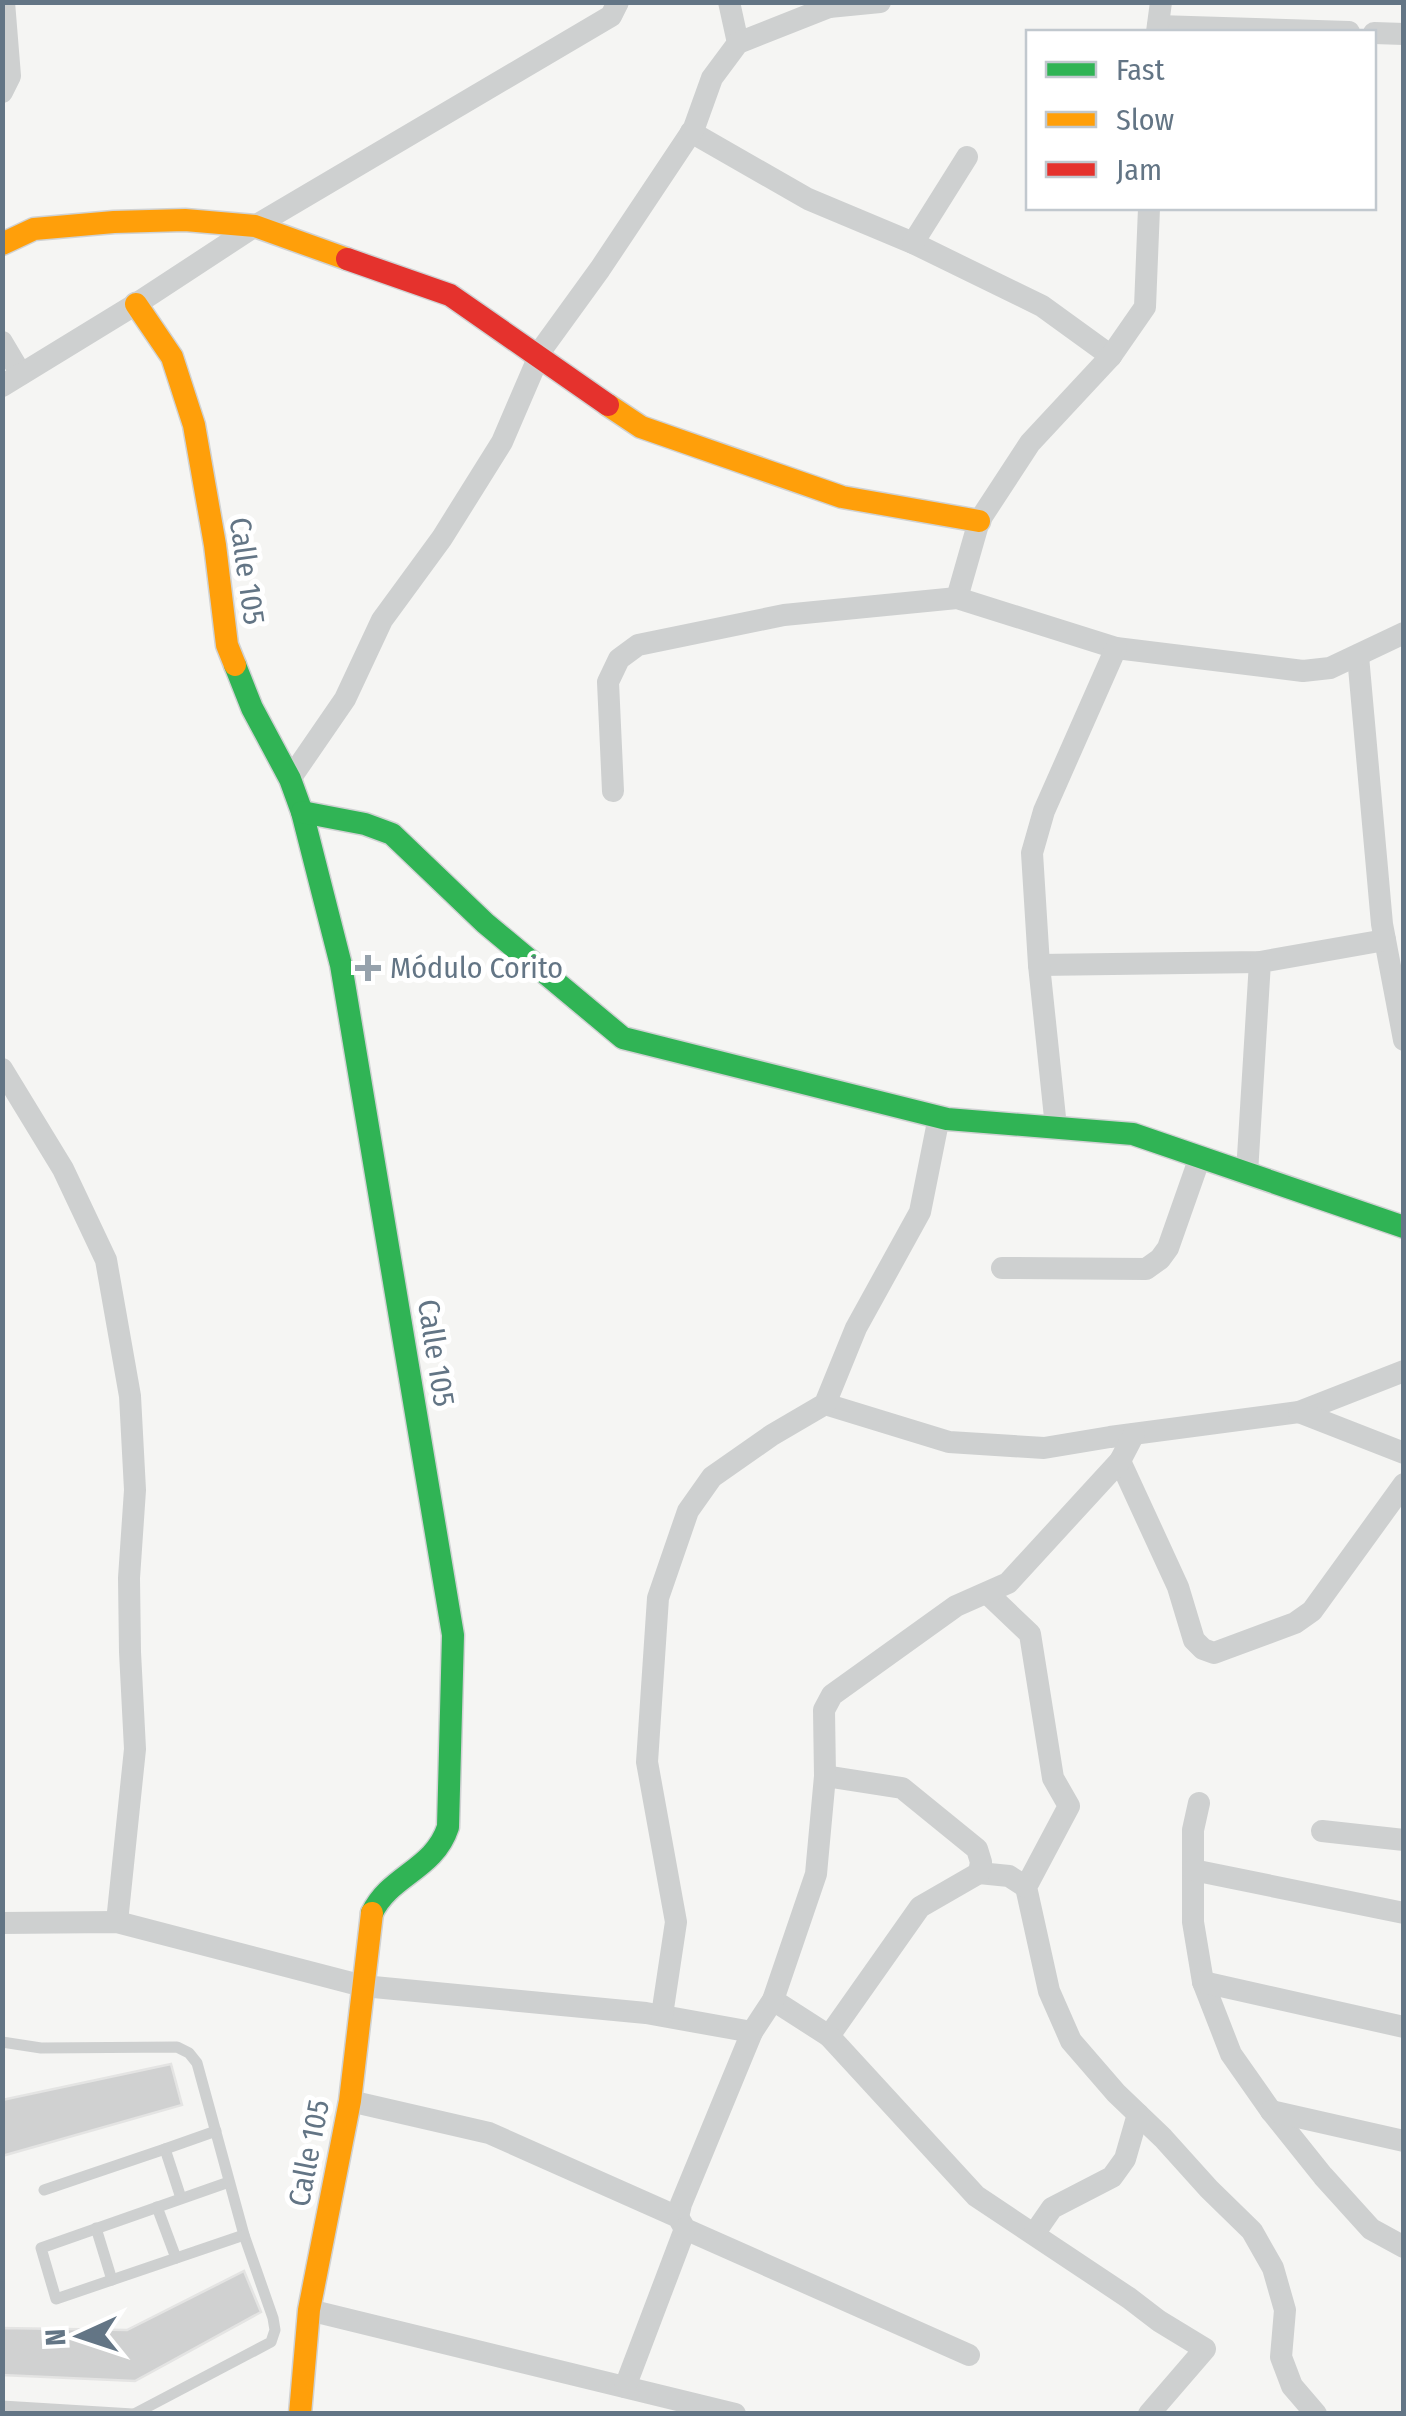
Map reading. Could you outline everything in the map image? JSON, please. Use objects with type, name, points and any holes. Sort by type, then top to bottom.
[{"type":"street","points":[[2,92],[10,76],[4,2]]},
{"type":"street","points":[[2,342],[12,380],[255,226],[612,16],[618,2]]},
{"type":"street","points":[[729,2],[738,43]]},
{"type":"street","points":[[290,779],[345,699],[382,620],[442,538],[502,442],[542,349],[691,132],[712,78],[738,43],[830,5],[880,2]]},
{"type":"street","points":[[1158,20],[1317,30]]},
{"type":"street","points":[[1376,33],[1404,34]]},
{"type":"street","points":[[691,132],[808,199],[914,243],[1042,306],[1110,356]]},
{"type":"street","points":[[914,243],[966,157]]},
{"type":"street","points":[[957,598],[979,521],[1030,443],[1110,356],[1144,307],[1149,210]]},
{"type":"street","points":[[2,244],[34,229],[114,222],[185,220],[255,226],[450,295],[642,427],[842,497],[979,521]]},
{"type":"street","name":"Calle 105","points":[[136,304],[172,357],[194,425],[215,545],[227,646],[302,812],[341,965],[453,1634],[446,1840],[438,1852],[380,1898],[371,1916],[350,2100],[309,2310],[300,2414]]},
{"type":"street","points":[[614,791],[608,682],[619,659],[638,646],[784,615],[957,598],[1116,648],[1304,670],[1330,668],[1404,633]]},
{"type":"street","points":[[1056,1127],[1032,853],[1044,811],[1116,648]]},
{"type":"street","points":[[1358,656],[1385,940],[1404,1040]]},
{"type":"street","points":[[302,812],[365,824],[392,834],[484,923],[623,1038],[939,1117],[1132,1134],[1404,1227]]},
{"type":"street","points":[[1039,965],[1260,962],[1385,940]]},
{"type":"street","points":[[1247,1173],[1260,962]]},
{"type":"street","points":[[2,1069],[63,1169],[106,1260],[130,1396],[135,1490],[129,1578],[135,1750],[117,1922]]},
{"type":"street","points":[[662,2015],[676,1922],[647,1762],[658,1598],[688,1511],[712,1477],[772,1434],[824,1404],[856,1328],[920,1212],[939,1117]]},
{"type":"street","points":[[1002,1268],[1146,1268],[1168,1248],[1200,1157]]},
{"type":"street","points":[[824,1404],[949,1442],[1044,1448],[1299,1412],[1404,1371]]},
{"type":"street","points":[[1299,1412],[1404,1453]]},
{"type":"street","points":[[625,2387],[681,2223],[680,2204],[752,2032],[774,2000],[816,1874],[825,1776],[824,1710],[832,1694],[956,1606],[1008,1583],[1120,1461],[1134,1434]]},
{"type":"street","points":[[1120,1461],[1178,1588],[1194,1640],[1203,1650],[1214,1654],[1295,1623],[1312,1612],[1404,1484]]},
{"type":"street","points":[[987,1592],[1030,1634],[1053,1778],[1068,1806],[1026,1887],[1049,1991],[1071,2040],[1116,2093],[1252,2231],[1273,2268],[1285,2310],[1281,2357],[1292,2386],[1316,2414]]},
{"type":"street","points":[[825,1776],[902,1788],[977,1849],[982,1862],[980,1873]]},
{"type":"street","points":[[1198,1803],[1193,1922],[1203,1982],[1231,2054],[1271,2111],[1370,2229],[1404,2247]]},
{"type":"street","points":[[1322,1832],[1404,1840]]},
{"type":"street","points":[[1193,1870],[1404,1913]]},
{"type":"street","points":[[829,2036],[920,1907],[980,1873],[1008,1876],[1026,1887]]},
{"type":"street","points":[[2,1923],[117,1922],[364,1986],[662,2015],[752,2032]]},
{"type":"street","points":[[1203,1982],[1404,2026]]},
{"type":"street","points":[[774,2000],[829,2036],[976,2196],[1205,2349],[1149,2414]]},
{"type":"street","points":[[350,2100],[489,2133],[969,2355]]},
{"type":"street","points":[[1271,2111],[1404,2141]]},
{"type":"street","points":[[1034,2234],[1052,2208],[1112,2177],[1125,2160],[1138,2114]]},
{"type":"street","points":[[309,2310],[734,2414]]},
{"type":"lane","points":[[2,2042],[41,2048],[177,2047],[189,2053],[197,2063],[244,2235],[275,2330],[271,2342],[133,2414],[2,2406]]},
{"type":"lane","points":[[44,2190],[216,2131]]},
{"type":"lane","points":[[165,2149],[181,2198]]},
{"type":"lane","points":[[229,2182],[40,2248],[56,2299],[244,2235]]},
{"type":"lane","points":[[158,2207],[176,2258]]},
{"type":"lane","points":[[96,2228],[112,2280]]},
{"type":"building","points":[[171,2064],[182,2105],[2,2156],[2,2100]]},
{"type":"building","points":[[244,2271],[261,2312],[135,2381],[2,2375],[2,2328],[127,2330]]},
{"type":"traffic: fast","points":[[235,665],[302,812],[341,965],[453,1635],[448,1827],[433,1853],[390,1890],[372,1913]]},
{"type":"traffic: fast","points":[[302,812],[365,824],[392,834],[485,923],[623,1038],[947,1119],[1133,1134],[1404,1227]]},
{"type":"traffic: slow","points":[[2,244],[34,229],[185,220],[255,226],[347,259]]},
{"type":"traffic: slow","points":[[136,304],[172,357],[194,425],[227,645],[235,665]]},
{"type":"traffic: slow","points":[[608,405],[641,427],[842,497],[979,521]]},
{"type":"traffic: slow","points":[[300,2414],[309,2310],[350,2101],[372,1913]]},
{"type":"traffic: jam","points":[[347,259],[450,295],[608,405]]},
{"type":"place","name":"Módulo Corito","points":[[368,968]]}]
